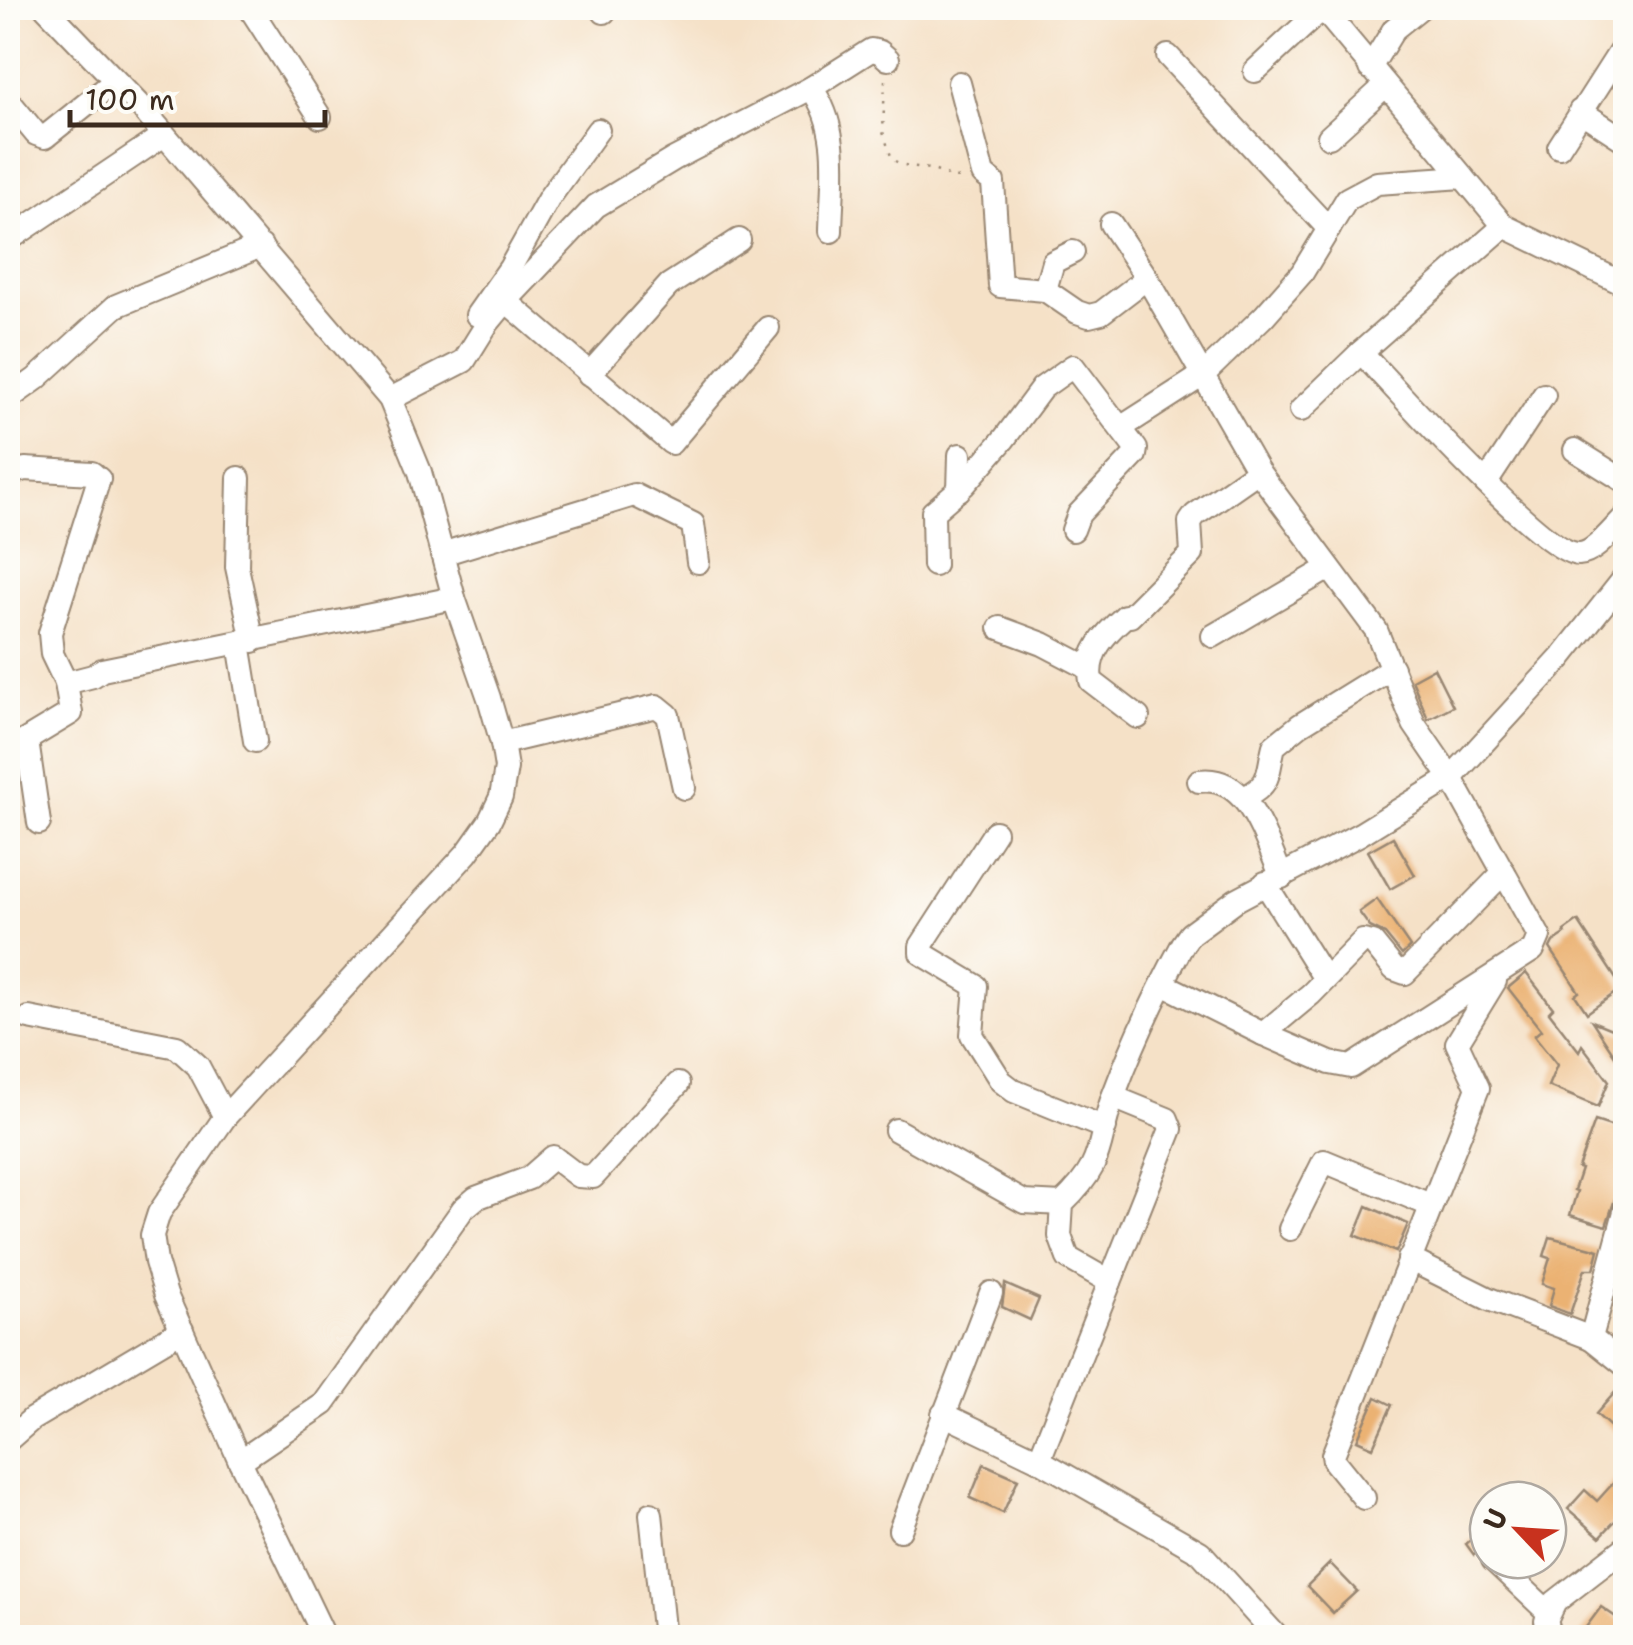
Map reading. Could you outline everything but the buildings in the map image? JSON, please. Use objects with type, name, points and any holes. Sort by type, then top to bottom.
[{"type":"street","points":[[1255,71],[1322,8],[1504,226],[1626,284]]},
{"type":"street","points":[[1329,136],[1378,77],[1394,29],[1420,8]]},
{"type":"street","points":[[53,10],[262,246],[390,399],[420,472],[454,598],[502,743],[506,768],[501,797],[467,854],[225,1117],[159,1213],[152,1235],[166,1296],[325,1638]]},
{"type":"street","points":[[259,11],[320,117]]},
{"type":"street","points":[[1559,148],[1623,48]]},
{"type":"street","points":[[390,399],[460,364],[506,301],[596,206],[674,159],[811,88],[871,50],[888,59]]},
{"type":"street","points":[[1168,56],[1329,228]]},
{"type":"street","points":[[8,100],[36,134],[45,136],[115,82]]},
{"type":"street","points":[[959,83],[983,174],[993,182],[1000,286],[1045,290],[1077,312],[1090,316],[1101,313],[1146,278]]},
{"type":"street","points":[[811,88],[830,121],[831,230]]},
{"type":"street","points":[[1580,112],[1626,141]]},
{"type":"street","points":[[475,344],[472,329],[476,317],[510,268],[548,198],[598,130]]},
{"type":"street","points":[[8,240],[164,135]]},
{"type":"street","points":[[1122,427],[1203,375],[1264,316],[1289,288],[1343,203],[1371,185],[1463,177]]},
{"type":"street","points":[[1111,224],[1258,471],[1376,630],[1414,724],[1451,778],[1539,936],[1533,950],[1351,1067],[1330,1063],[1263,1034],[1163,984]]},
{"type":"street","points":[[1301,410],[1360,352],[1504,226]]},
{"type":"street","points":[[589,374],[669,285],[739,240]]},
{"type":"street","points":[[8,399],[36,379],[116,306],[262,246]]},
{"type":"street","points":[[1045,290],[1053,262],[1073,252]]},
{"type":"street","points":[[506,301],[672,443],[768,328]]},
{"type":"street","points":[[1360,352],[1486,483],[1559,548],[1576,554],[1590,551],[1626,516]]},
{"type":"street","points":[[934,565],[932,516],[1004,440],[1042,388],[1073,366],[1136,447],[1135,455],[1079,514],[1074,530]]},
{"type":"street","points":[[1486,483],[1544,395]]},
{"type":"street","points":[[1575,450],[1626,482]]},
{"type":"street","points":[[959,490],[960,456]]},
{"type":"street","points":[[8,474],[24,468],[92,474],[99,479],[50,632],[52,654],[66,683],[71,713],[17,746],[39,823]]},
{"type":"street","points":[[1138,717],[1091,681],[1093,655],[1108,631],[1130,616],[1192,554],[1190,522],[1194,515],[1258,471]]},
{"type":"street","points":[[240,478],[237,567],[255,741]]},
{"type":"street","points":[[442,554],[634,495],[693,524],[698,562]]},
{"type":"street","points":[[1214,636],[1330,568]]},
{"type":"street","points":[[1110,1282],[1068,1258],[1060,1236],[1062,1204],[1092,1171],[1100,1155],[1113,1097],[1163,984],[1190,934],[1274,880],[1360,834],[1451,778],[1600,612],[1626,576]]},
{"type":"street","points":[[66,683],[102,670],[454,598]]},
{"type":"street","points":[[1000,628],[1043,644],[1089,668]]},
{"type":"street","points":[[1244,798],[1265,784],[1274,746],[1392,668]]},
{"type":"street","points":[[502,743],[657,706],[668,715],[684,788]]},
{"type":"street","points":[[1199,781],[1223,781],[1244,798],[1274,880],[1325,979]]},
{"type":"street","points":[[994,832],[921,946],[922,953],[976,986],[972,1034],[1006,1086],[1105,1128]]},
{"type":"street","points":[[1263,1034],[1363,941],[1372,942],[1394,969],[1405,972],[1504,872]]},
{"type":"street","points":[[1364,1498],[1333,1455],[1478,1088],[1459,1052],[1459,1038],[1498,974]]},
{"type":"street","points":[[28,1018],[177,1047],[198,1066],[225,1117]]},
{"type":"street","points":[[240,1462],[324,1404],[464,1209],[476,1198],[529,1178],[554,1157],[578,1176],[593,1176],[678,1084]]},
{"type":"street","points":[[1039,1460],[1172,1126],[1167,1119],[1113,1097]]},
{"type":"street","points":[[896,1130],[1024,1202],[1062,1204]]},
{"type":"street","points":[[1290,1228],[1324,1161],[1430,1205]]},
{"type":"street","points":[[1591,1338],[1626,1208]]},
{"type":"street","points":[[1409,1259],[1498,1302],[1591,1338],[1626,1366]]},
{"type":"street","points":[[900,1530],[992,1294]]},
{"type":"street","points":[[8,1440],[32,1419],[182,1330]]},
{"type":"street","points":[[943,1414],[1039,1460],[1200,1552],[1278,1638]]},
{"type":"street","points":[[651,1514],[664,1638]]},
{"type":"street","points":[[1552,1638],[1546,1621],[1555,1602],[1626,1546]]},
{"type":"street","points":[[1514,1580],[1548,1612]]},
{"type":"path","points":[[888,59],[882,109],[887,150],[892,159],[951,179],[983,174]]}]
